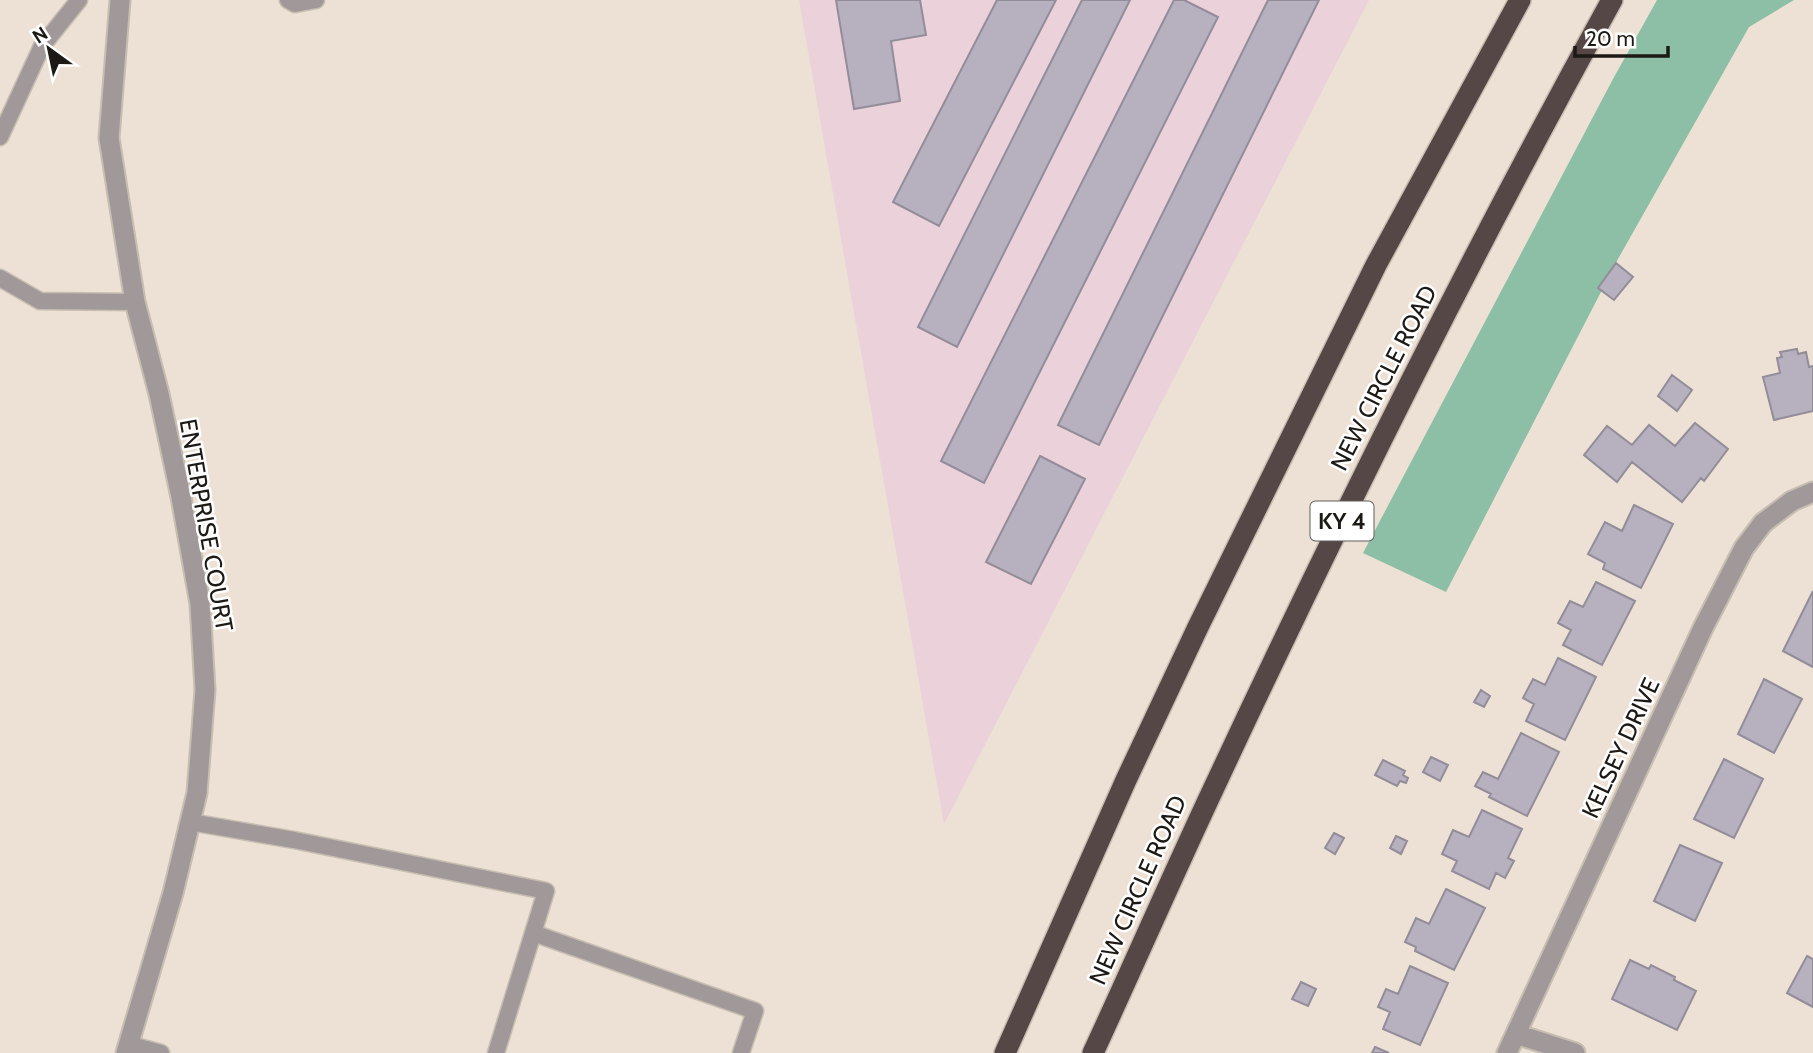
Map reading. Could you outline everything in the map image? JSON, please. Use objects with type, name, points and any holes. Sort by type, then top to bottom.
[{"type":"highway","points":[[1005,1053],[1126,780],[1198,627],[1376,265],[1520,0]]},
{"type":"highway","name":"NEW CIRCLE ROAD","points":[[1093,1053],[1217,780],[1346,513],[1528,154],[1612,0]]},
{"type":"street","name":"ENTERPRISE COURT","points":[[120,0],[109,138],[135,302],[159,394],[200,604],[205,691],[197,793],[173,894],[127,1049]]},
{"type":"street","name":"KELSEY DRIVE","points":[[1507,1053],[1703,628],[1744,548],[1763,523],[1792,501],[1813,492]]},
{"type":"street","points":[[1516,1034],[1575,1053]]},
{"type":"lane","points":[[0,137],[42,46],[79,0]]},
{"type":"lane","points":[[288,0],[295,4],[316,0]]},
{"type":"lane","points":[[0,278],[40,301],[135,302]]},
{"type":"lane","points":[[190,822],[294,840],[546,891],[496,1053]]},
{"type":"lane","points":[[533,933],[755,1011],[741,1053]]},
{"type":"lane","points":[[127,1049],[162,1053]]},
{"type":"shaded area","points":[[799,0],[1369,0],[944,824]]},
{"type":"green space","points":[[1657,0],[1794,0],[1749,27],[1618,259],[1446,592],[1363,553]]},
{"type":"building","points":[[836,0],[920,0],[926,35],[891,41],[900,101],[854,109]]},
{"type":"building","points":[[997,0],[1056,0],[939,226],[893,202]]},
{"type":"building","points":[[1082,0],[1130,0],[957,347],[918,327]]},
{"type":"building","points":[[1174,0],[1184,0],[1218,17],[984,483],[941,461]]},
{"type":"building","points":[[1268,0],[1319,0],[1099,445],[1058,425]]},
{"type":"building","points":[[1616,263],[1633,277],[1614,300],[1598,288]]},
{"type":"building","points":[[1797,349],[1798,354],[1806,352],[1809,367],[1813,366],[1813,411],[1774,420],[1763,377],[1780,373],[1777,358],[1782,357],[1780,352]]},
{"type":"building","points":[[1672,375],[1692,390],[1677,411],[1658,396]]},
{"type":"building","points":[[1695,423],[1728,449],[1704,481],[1701,478],[1682,502],[1632,462],[1617,482],[1584,455],[1607,426],[1632,445],[1649,425],[1675,446]]},
{"type":"building","points":[[1040,456],[1085,479],[1031,584],[986,562]]},
{"type":"building","points":[[1634,505],[1673,524],[1641,588],[1603,569],[1605,563],[1588,554],[1605,522],[1622,531]]},
{"type":"building","points":[[1596,582],[1635,601],[1602,665],[1563,645],[1571,630],[1558,623],[1570,601],[1583,607]]},
{"type":"building","points":[[1813,591],[1813,667],[1783,651]]},
{"type":"building","points":[[1558,658],[1596,677],[1565,740],[1526,721],[1534,704],[1523,698],[1533,679],[1545,685]]},
{"type":"building","points":[[1764,679],[1802,699],[1774,753],[1738,734]]},
{"type":"building","points":[[1481,690],[1490,696],[1484,707],[1474,702]]},
{"type":"building","points":[[1521,733],[1559,752],[1527,816],[1489,797],[1491,794],[1475,786],[1483,772],[1498,779]]},
{"type":"building","points":[[1431,757],[1448,765],[1440,781],[1423,772]]},
{"type":"building","points":[[1724,759],[1763,779],[1734,838],[1694,819]]},
{"type":"building","points":[[1383,760],[1405,771],[1403,775],[1408,778],[1406,783],[1400,781],[1397,786],[1375,775]]},
{"type":"building","points":[[1482,810],[1522,829],[1508,858],[1514,861],[1505,878],[1496,873],[1489,889],[1452,871],[1457,861],[1442,854],[1453,830],[1469,837]]},
{"type":"building","points":[[1334,833],[1344,838],[1335,854],[1325,848]]},
{"type":"building","points":[[1396,836],[1407,841],[1401,854],[1390,848]]},
{"type":"building","points":[[1680,845],[1722,863],[1695,921],[1654,901]]},
{"type":"building","points":[[1446,889],[1485,908],[1454,970],[1415,951],[1416,947],[1405,942],[1416,918],[1429,924]]},
{"type":"building","points":[[1807,956],[1813,959],[1813,1007],[1787,993]]},
{"type":"building","points":[[1630,960],[1649,969],[1651,965],[1696,991],[1677,1030],[1612,999]]},
{"type":"building","points":[[1410,966],[1448,983],[1420,1045],[1383,1029],[1390,1012],[1378,1007],[1386,989],[1398,994]]},
{"type":"building","points":[[1301,982],[1316,989],[1308,1006],[1292,999]]},
{"type":"building","points":[[1375,1047],[1389,1053],[1372,1053]]}]
